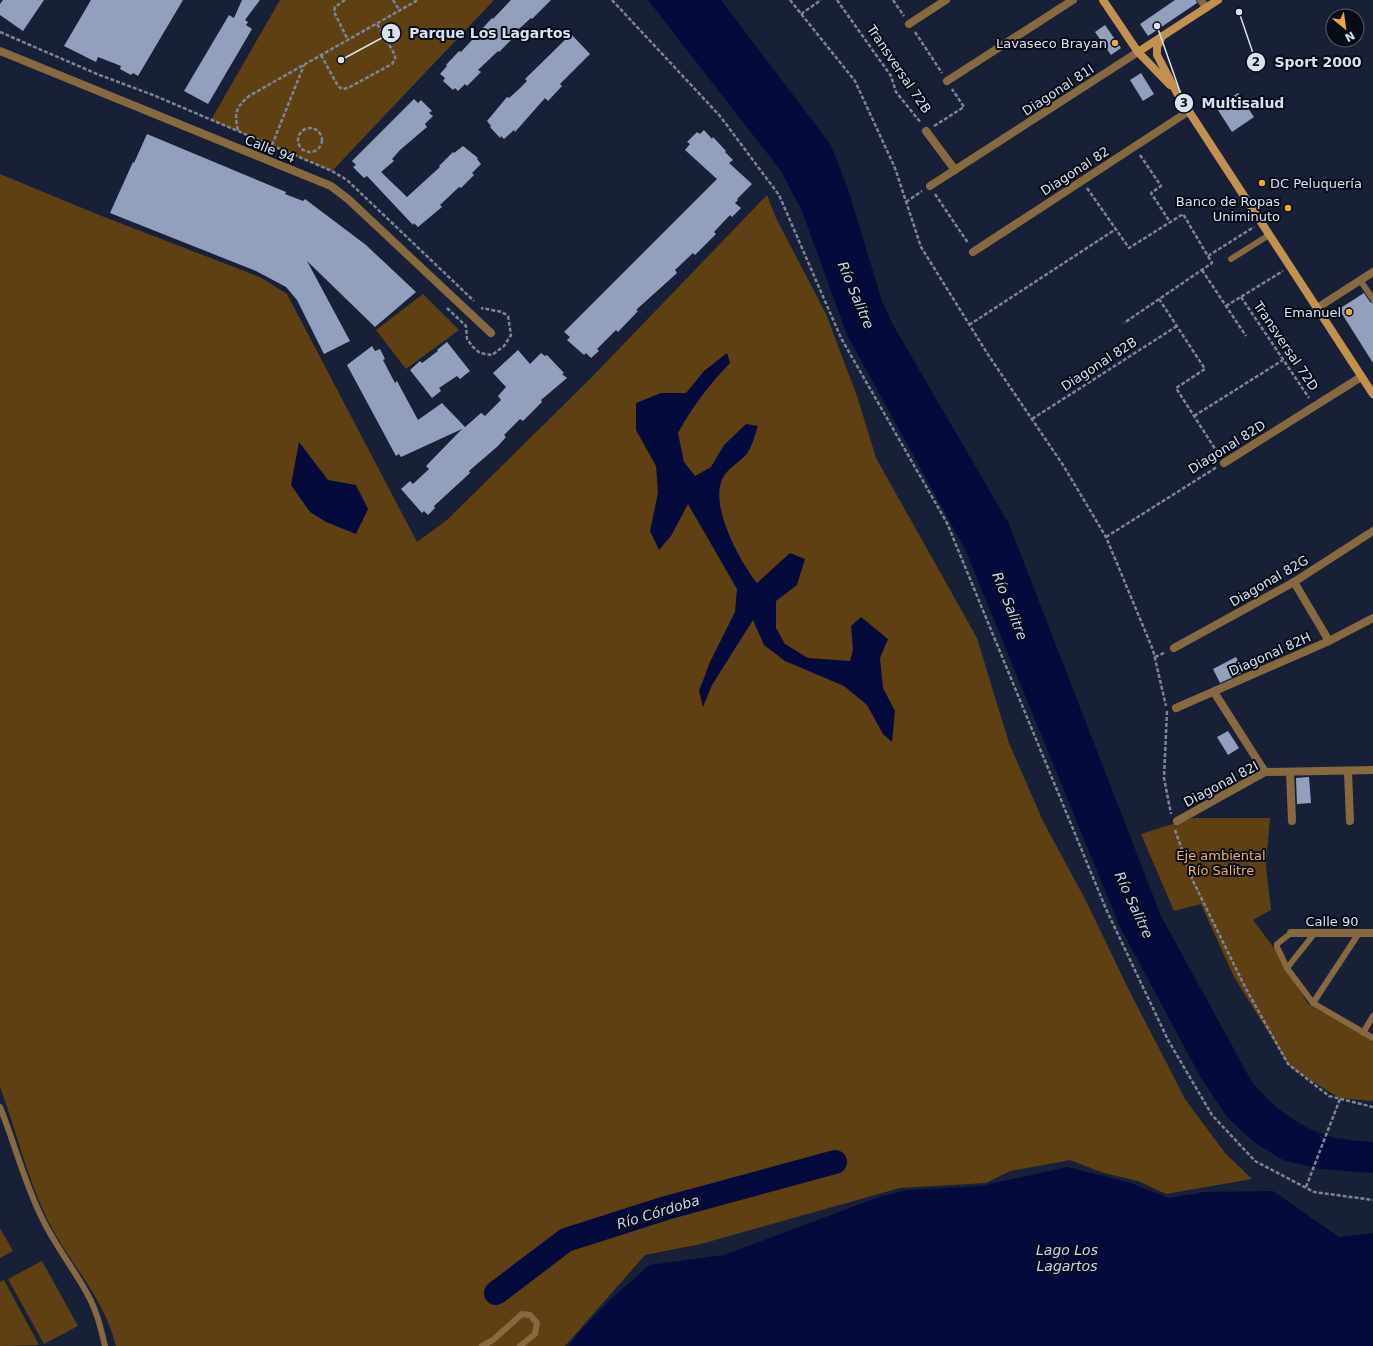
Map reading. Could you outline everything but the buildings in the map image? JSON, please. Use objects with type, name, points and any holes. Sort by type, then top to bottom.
[{"type":"street","points":[[909,24],[946,0]]},
{"type":"street","points":[[947,81],[1073,0]]},
{"type":"street","points":[[1103,0],[1138,52],[1177,93]]},
{"type":"street","points":[[1201,0],[1206,8]]},
{"type":"street","name":"Diagonal 81I","points":[[930,186],[1218,0]]},
{"type":"street","points":[[1162,36],[1157,47],[1158,55],[1177,93],[1373,394]]},
{"type":"street","name":"Calle 94","points":[[0,50],[331,186],[348,198],[491,333]]},
{"type":"street","name":"Diagonal 82","points":[[974,252],[1189,111]]},
{"type":"street","name":"Transversal 72B","points":[[926,131],[955,170]]},
{"type":"street","points":[[1317,308],[1373,272]]},
{"type":"street","name":"Diagonal 82D","points":[[1224,463],[1361,376]]},
{"type":"street","name":"Diagonal 82G","points":[[1174,648],[1294,582],[1373,531]]},
{"type":"street","points":[[1294,582],[1328,641]]},
{"type":"street","name":"Diagonal 82H","points":[[1176,708],[1328,641],[1373,618]]},
{"type":"street","points":[[1214,692],[1265,772]]},
{"type":"street","points":[[1348,770],[1350,821]]},
{"type":"street","name":"Diagonal 82I","points":[[1174,822],[1265,772],[1373,770]]},
{"type":"street","points":[[1290,772],[1292,821]]},
{"type":"street","name":"Calle 90","points":[[1291,933],[1373,933]]},
{"type":"lane","points":[[1231,259],[1269,235]]},
{"type":"lane","points":[[1360,280],[1373,299]]},
{"type":"lane","points":[[1291,933],[1276,945],[1288,968],[1312,1003],[1373,1038]]},
{"type":"lane","points":[[1312,1003],[1359,933]]},
{"type":"lane","points":[[1288,968],[1314,934]]},
{"type":"lane","points":[[1363,1033],[1373,1016]]},
{"type":"lane","points":[[0,1107],[18,1154],[28,1190],[43,1220],[89,1298],[98,1318],[105,1346]]},
{"type":"lane","points":[[482,1346],[493,1340],[522,1314],[530,1315],[537,1323],[535,1334],[520,1346]]},
{"type":"path","points":[[345,0],[335,7],[334,12],[348,40]]},
{"type":"path","points":[[393,0],[400,11]]},
{"type":"path","points":[[238,130],[236,119],[239,105],[249,96],[418,0]]},
{"type":"path","points":[[612,0],[720,116],[779,195],[841,338],[947,523],[1106,909],[1168,1040],[1212,1115],[1254,1161],[1314,1192],[1373,1200]]},
{"type":"path","points":[[790,0],[855,81],[895,168],[921,247],[969,325],[1063,465],[1106,537],[1153,650],[1167,712],[1164,778],[1174,822],[1197,888],[1245,988],[1288,1064],[1329,1096],[1373,1107]]},
{"type":"path","points":[[801,14],[821,0]]},
{"type":"path","name":"Transversal 72B","points":[[837,0],[892,76],[896,92],[926,131]]},
{"type":"path","points":[[893,0],[964,107],[926,131]]},
{"type":"path","points":[[321,55],[338,86],[342,89],[348,88],[392,64],[395,59],[395,55],[377,24]]},
{"type":"path","points":[[0,32],[97,74],[238,130],[302,158],[347,180],[482,309],[502,312],[508,316],[511,335],[504,346],[492,355],[480,353],[467,339],[466,326],[443,304]]},
{"type":"path","points":[[272,145],[304,64]]},
{"type":"path","points":[[308,128],[315,128],[320,133],[322,142],[316,150],[306,151],[299,143],[300,133],[308,128]]},
{"type":"path","points":[[1134,146],[1161,186],[1151,193],[1170,222]]},
{"type":"path","points":[[302,158],[306,151]]},
{"type":"path","points":[[1083,181],[1129,248],[1183,214],[1212,263],[1124,322]]},
{"type":"path","points":[[906,202],[930,186],[974,252]]},
{"type":"path","points":[[1208,256],[1261,222]]},
{"type":"path","points":[[969,325],[1116,229]]},
{"type":"path","points":[[1226,306],[1290,267]]},
{"type":"path","points":[[1202,270],[1246,336]]},
{"type":"path","name":"Transversal 72D","points":[[1241,297],[1314,406]]},
{"type":"path","points":[[1159,299],[1205,369],[1176,388],[1224,463]]},
{"type":"path","name":"Diagonal 82B","points":[[1032,419],[1177,326]]},
{"type":"path","points":[[1194,416],[1283,360]]},
{"type":"path","name":"Diagonal 82D","points":[[1106,537],[1224,463]]},
{"type":"path","points":[[1306,1187],[1340,1099]]},
{"type":"green space","points":[[280,0],[494,0],[332,171],[211,120]]},
{"type":"green space","points":[[0,174],[99,215],[260,277],[287,294],[417,542],[447,520],[591,378],[767,195],[776,218],[826,314],[857,396],[876,458],[977,638],[1009,743],[1043,821],[1086,901],[1128,988],[1185,1099],[1225,1153],[1252,1179],[1166,1194],[1138,1181],[1104,1173],[1070,1160],[1010,1171],[986,1183],[900,1188],[701,1244],[645,1255],[565,1346],[116,1346],[105,1315],[97,1300],[45,1215],[31,1179],[0,1087]]},
{"type":"green space","points":[[423,294],[459,330],[406,369],[376,330]]},
{"type":"green space","name":"Eje ambiental Río Salitre","points":[[1192,818],[1270,818],[1266,866],[1271,910],[1253,920],[1277,952],[1308,1004],[1373,1040],[1373,1101],[1339,1098],[1290,1067],[1234,977],[1201,904],[1174,911],[1141,834]]},
{"type":"green space","points":[[0,1228],[13,1251],[0,1258]]},
{"type":"green space","points":[[42,1261],[78,1326],[44,1344],[8,1279]]},
{"type":"green space","points":[[4,1280],[39,1345],[0,1346],[0,1282]]},
{"type":"water","name":"Río Salitre","points":[[648,0],[721,0],[831,145],[848,189],[882,301],[892,323],[1009,524],[1161,916],[1252,1082],[1269,1100],[1289,1117],[1312,1130],[1336,1138],[1373,1142],[1373,1173],[1320,1169],[1283,1160],[1255,1143],[1227,1117],[1201,1078],[1120,927],[965,549],[847,335],[802,211],[781,171]]},
{"type":"water","points":[[727,353],[730,363],[701,396],[678,433],[684,462],[695,476],[711,467],[724,445],[746,424],[758,426],[748,452],[727,472],[720,487],[722,516],[728,531],[742,561],[757,583],[790,553],[805,559],[797,585],[776,601],[776,628],[785,644],[808,658],[850,661],[853,650],[851,626],[861,617],[888,639],[880,658],[883,688],[895,711],[892,742],[883,734],[867,705],[844,686],[785,661],[764,645],[753,620],[712,685],[703,707],[699,691],[710,662],[735,612],[737,589],[688,504],[671,536],[659,550],[650,531],[658,493],[656,466],[636,430],[636,403],[661,393],[686,393],[704,371]]},
{"type":"water","points":[[299,442],[328,480],[356,485],[368,509],[356,534],[326,522],[310,512],[291,485]]},
{"type":"water","name":"Lago Los Lagartos","points":[[1067,1167],[1128,1182],[1169,1198],[1205,1192],[1273,1191],[1339,1237],[1373,1233],[1373,1346],[569,1346],[578,1333],[610,1300],[649,1265],[724,1255],[882,1196],[907,1190],[981,1186]]},
{"type":"waterway","name":"Río Córdoba","points":[[496,1293],[566,1240],[666,1208],[835,1162]]},
{"type":"place","name":"Sport 2000","points":[[1239,12]]},
{"type":"place","name":"Multisalud","points":[[1157,26]]},
{"type":"place","name":"Lavaseco Brayan","points":[[1115,43]]},
{"type":"place","name":"Parque Los Lagartos","points":[[341,60]]},
{"type":"place","name":"DC Peluquería","points":[[1262,183]]},
{"type":"place","name":"Banco de Ropas Uniminuto","points":[[1288,208]]},
{"type":"place","name":"Emanuel","points":[[1349,312]]}]
